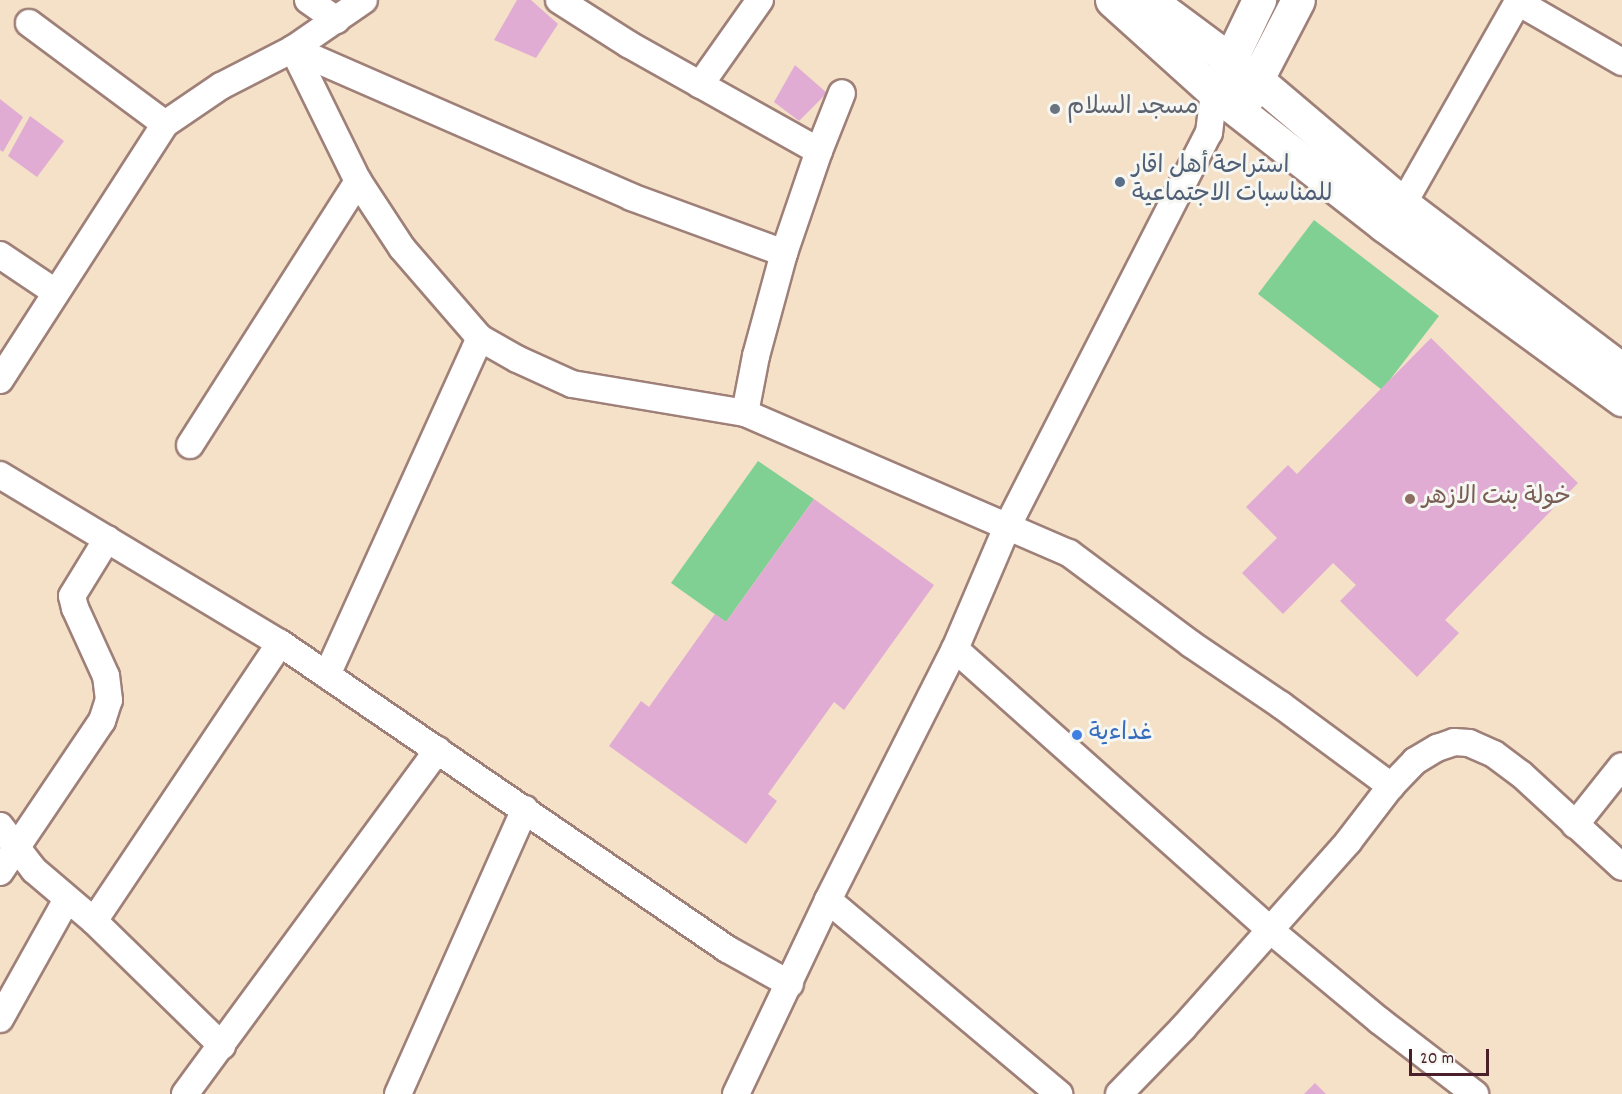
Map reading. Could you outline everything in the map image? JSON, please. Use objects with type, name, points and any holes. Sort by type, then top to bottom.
[{"type":"main road","points":[[1112,0],[1227,101],[1384,225],[1622,399]]},
{"type":"main road","points":[[1149,0],[1258,81],[1403,204],[1622,370]]},
{"type":"main road","points":[[1227,101],[1230,61],[1259,0]]},
{"type":"main road","points":[[1227,101],[1258,81],[1298,0]]},
{"type":"street","points":[[308,0],[337,20]]},
{"type":"street","points":[[0,380],[165,124],[221,86],[293,49],[364,0]]},
{"type":"street","points":[[700,85],[760,0]]},
{"type":"street","points":[[1403,204],[1518,1],[1622,62]]},
{"type":"street","points":[[570,3],[700,85],[819,151]]},
{"type":"street","points":[[29,23],[165,124]]},
{"type":"street","points":[[293,49],[358,182],[402,248],[480,338],[572,384],[745,413],[1069,553],[1191,644],[1281,705],[1391,786]]},
{"type":"street","points":[[293,49],[631,197],[784,253]]},
{"type":"street","points":[[745,413],[756,356],[784,253],[819,151],[842,93]]},
{"type":"street","points":[[736,1094],[828,900],[955,649],[1008,525],[1227,101]]},
{"type":"street","points":[[190,445],[358,182]]},
{"type":"street","points":[[0,255],[55,292]]},
{"type":"street","points":[[327,675],[480,338]]},
{"type":"street","points":[[0,474],[280,643],[525,809],[593,860],[727,949],[790,984]]},
{"type":"street","points":[[0,872],[102,721],[109,700],[106,676],[75,608],[72,596],[107,539]]},
{"type":"street","points":[[94,921],[280,643]]},
{"type":"street","points":[[955,649],[1269,929],[1380,1021],[1475,1094]]},
{"type":"street","points":[[1119,1094],[1183,1028],[1348,842],[1391,786],[1415,761],[1437,748],[1454,742],[1469,743],[1494,754],[1521,774],[1622,867]]},
{"type":"street","points":[[185,1094],[438,750]]},
{"type":"street","points":[[1575,825],[1622,766]]},
{"type":"street","points":[[398,1094],[525,809]]},
{"type":"street","points":[[0,826],[34,870],[94,921],[222,1046]]},
{"type":"street","points":[[0,1019],[67,899]]},
{"type":"street","points":[[828,900],[1059,1094]]},
{"type":"green space","points":[[1314,220],[1439,316],[1382,390],[1258,294]]},
{"type":"green space","points":[[758,461],[814,499],[726,622],[671,583]]},
{"type":"building","points":[[517,0],[531,0],[558,24],[536,58],[494,40]]},
{"type":"building","points":[[795,65],[827,93],[799,121],[774,102]]},
{"type":"building","points":[[0,99],[23,117],[3,152],[0,150]]},
{"type":"building","points":[[30,116],[64,141],[37,177],[8,156]]},
{"type":"building","points":[[1431,338],[1578,483],[1445,620],[1459,633],[1417,677],[1340,601],[1356,585],[1333,563],[1283,614],[1242,573],[1277,538],[1246,507],[1288,465],[1297,474]]},
{"type":"building","points":[[814,499],[934,585],[844,710],[834,702],[768,794],[777,801],[746,844],[609,746],[641,701],[649,707],[715,614],[726,622]]},
{"type":"building","points":[[1315,1083],[1326,1094],[1304,1094]]},
{"type":"place","name":"مسجد السلام","points":[[1055,109]]},
{"type":"place","name":"استراحة أهل اقار للمناسبات الاجتماعية","points":[[1120,182]]},
{"type":"place","name":"خولة بنت الازهر","points":[[1410,499]]},
{"type":"place","name":"غداءية","points":[[1077,735]]}]
